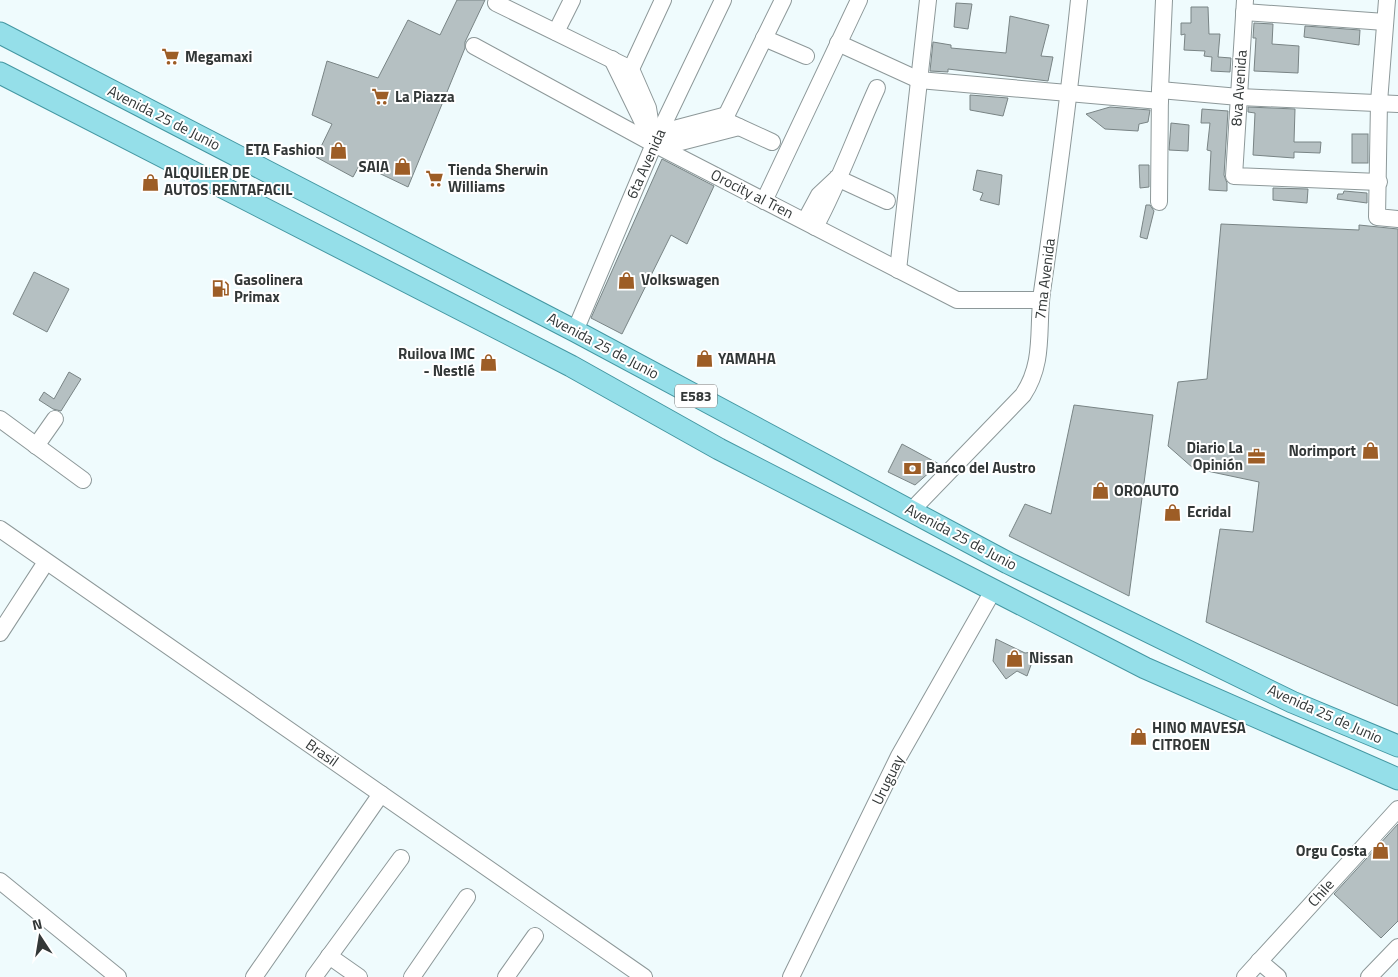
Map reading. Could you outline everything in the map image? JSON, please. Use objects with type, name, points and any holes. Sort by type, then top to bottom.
[{"type":"main road","name":"Avenida 25 de Junio","points":[[0,33],[575,331],[1008,563],[1292,702],[1398,746]]},
{"type":"main road","name":"Avenida 25 de Junio","points":[[0,73],[571,366],[719,449],[1145,668],[1398,779]]},
{"type":"main road","points":[[460,310],[485,316],[550,345],[567,344],[575,331]]},
{"type":"street","points":[[556,32],[572,0]]},
{"type":"street","points":[[631,69],[663,0]]},
{"type":"street","name":"6ta Avenida","points":[[575,331],[654,144],[723,0]]},
{"type":"street","points":[[733,121],[764,38],[783,0]]},
{"type":"street","points":[[764,201],[859,0]]},
{"type":"street","points":[[898,270],[928,0]]},
{"type":"street","name":"7ma Avenida","points":[[912,511],[1023,395],[1033,380],[1038,363],[1041,300],[1069,94],[1079,0]]},
{"type":"street","points":[[1159,202],[1160,96],[1164,0]]},
{"type":"street","points":[[1387,0],[1379,102],[1377,218],[1398,219]]},
{"type":"street","points":[[496,3],[631,69],[648,108],[654,144]]},
{"type":"street","points":[[1245,6],[1385,22]]},
{"type":"street","name":"8va Avenida","points":[[1245,6],[1234,176],[1379,182]]},
{"type":"street","points":[[764,38],[806,56]]},
{"type":"street","points":[[838,43],[919,80],[1069,94],[1239,97],[1398,104]]},
{"type":"street","name":"Orocity al Tren","points":[[474,46],[654,144],[957,300],[1041,300]]},
{"type":"street","points":[[612,59],[636,112],[654,144]]},
{"type":"street","points":[[810,224],[819,195],[837,178],[877,88]]},
{"type":"street","points":[[654,144],[674,129],[733,121],[772,142]]},
{"type":"street","points":[[837,178],[886,200]]},
{"type":"street","points":[[0,419],[83,480]]},
{"type":"street","points":[[36,446],[55,420]]},
{"type":"street","name":"Brasil","points":[[0,529],[644,977]]},
{"type":"street","points":[[0,633],[46,562]]},
{"type":"street","name":"Uruguay","points":[[791,977],[899,756],[994,589]]},
{"type":"street","points":[[254,977],[381,794]]},
{"type":"street","name":"Chile","points":[[1244,977],[1398,809]]},
{"type":"street","points":[[314,977],[401,858]]},
{"type":"street","points":[[0,881],[118,977]]},
{"type":"street","points":[[412,977],[467,898]]},
{"type":"street","points":[[506,977],[535,936]]},
{"type":"street","points":[[1369,977],[1398,947]]},
{"type":"street","points":[[329,956],[359,977]]},
{"type":"street","points":[[1259,961],[1278,977]]},
{"type":"building","name":"La Piazza","points":[[457,0],[485,0],[465,42],[465,48],[408,187],[360,164],[353,177],[316,157],[332,124],[312,115],[327,61],[378,78],[408,20],[440,35]]},
{"type":"building","points":[[956,3],[972,4],[968,29],[954,27]]},
{"type":"building","points":[[1191,7],[1208,7],[1209,34],[1220,34],[1218,57],[1231,58],[1230,72],[1211,71],[1212,57],[1204,56],[1205,51],[1184,50],[1185,34],[1181,35],[1181,23],[1191,23]]},
{"type":"building","points":[[1010,16],[1049,25],[1041,56],[1053,57],[1048,81],[948,69],[948,72],[930,71],[933,42],[951,45],[951,48],[1006,53]]},
{"type":"building","points":[[1254,23],[1273,24],[1272,44],[1299,46],[1298,73],[1254,71],[1256,38],[1253,38]]},
{"type":"building","points":[[1305,26],[1360,30],[1359,45],[1304,37]]},
{"type":"building","points":[[970,95],[1008,98],[1003,116],[970,110]]},
{"type":"building","points":[[1110,107],[1150,110],[1148,122],[1139,124],[1138,131],[1105,129],[1086,114]]},
{"type":"building","points":[[1248,107],[1295,109],[1294,142],[1321,142],[1320,153],[1294,152],[1294,158],[1253,155],[1255,113],[1248,112]]},
{"type":"building","points":[[1202,109],[1228,111],[1224,175],[1227,191],[1209,190],[1211,151],[1207,150],[1210,123],[1201,123]]},
{"type":"building","points":[[1171,123],[1189,125],[1188,151],[1169,150]]},
{"type":"building","points":[[1352,134],[1368,134],[1368,163],[1352,163]]},
{"type":"building","name":"Volkswagen","points":[[662,159],[714,186],[687,244],[671,235],[622,334],[591,318]]},
{"type":"building","points":[[1139,165],[1149,165],[1149,187],[1140,188]]},
{"type":"building","points":[[977,170],[1002,175],[999,205],[980,200],[983,193],[973,190]]},
{"type":"building","points":[[1273,188],[1308,189],[1307,203],[1273,200]]},
{"type":"building","points":[[1344,191],[1367,193],[1367,203],[1337,199],[1338,194],[1343,194]]},
{"type":"building","points":[[1146,205],[1150,205],[1154,211],[1147,239],[1140,237]]},
{"type":"building","name":"Diario La Opinión","points":[[1221,224],[1359,230],[1359,225],[1398,229],[1398,706],[1206,622],[1220,529],[1253,532],[1259,482],[1193,468],[1168,446],[1178,382],[1207,379]]},
{"type":"building","points":[[34,272],[69,289],[47,332],[13,314]]},
{"type":"building","points":[[69,372],[81,379],[61,411],[53,409],[39,400],[44,392],[54,399]]},
{"type":"building","name":"OROAUTO","points":[[1074,405],[1153,415],[1129,596],[1009,536],[1025,504],[1051,514]]},
{"type":"building","name":"Banco del Austro","points":[[902,444],[939,464],[915,485],[888,472]]},
{"type":"building","name":"Nissan","points":[[996,639],[1025,653],[1033,652],[1036,660],[1031,665],[1027,676],[1017,671],[1006,679],[993,661]]},
{"type":"building","name":"Orgu Costa","points":[[1398,824],[1398,921],[1381,938],[1334,894]]},
{"type":"place","name":"Megamaxi","points":[[171,57]]},
{"type":"place","name":"La Piazza","points":[[381,97]]},
{"type":"place","name":"ETA Fashion","points":[[338,150]]},
{"type":"place","name":"SAIA","points":[[403,167]]},
{"type":"place","name":"Tienda Sherwin Williams","points":[[434,179]]},
{"type":"place","name":"ALQUILER DE AUTOS RENTAFACIL","points":[[150,182]]},
{"type":"place","name":"Volkswagen","points":[[627,280]]},
{"type":"place","name":"Gasolinera Primax","points":[[220,289]]},
{"type":"place","name":"YAMAHA","points":[[704,359]]},
{"type":"place","name":"Ruilova IMC - Nestlé","points":[[489,363]]},
{"type":"place","name":"Norimport","points":[[1370,451]]},
{"type":"place","name":"Diario La Opinión","points":[[1257,457]]},
{"type":"place","name":"Banco del Austro","points":[[912,468]]},
{"type":"place","name":"OROAUTO","points":[[1100,491]]},
{"type":"place","name":"Ecridal","points":[[1173,512]]},
{"type":"place","name":"Nissan","points":[[1015,658]]},
{"type":"place","name":"HINO MAVESA CITROEN","points":[[1138,737]]},
{"type":"place","name":"Orgu Costa","points":[[1381,851]]}]
